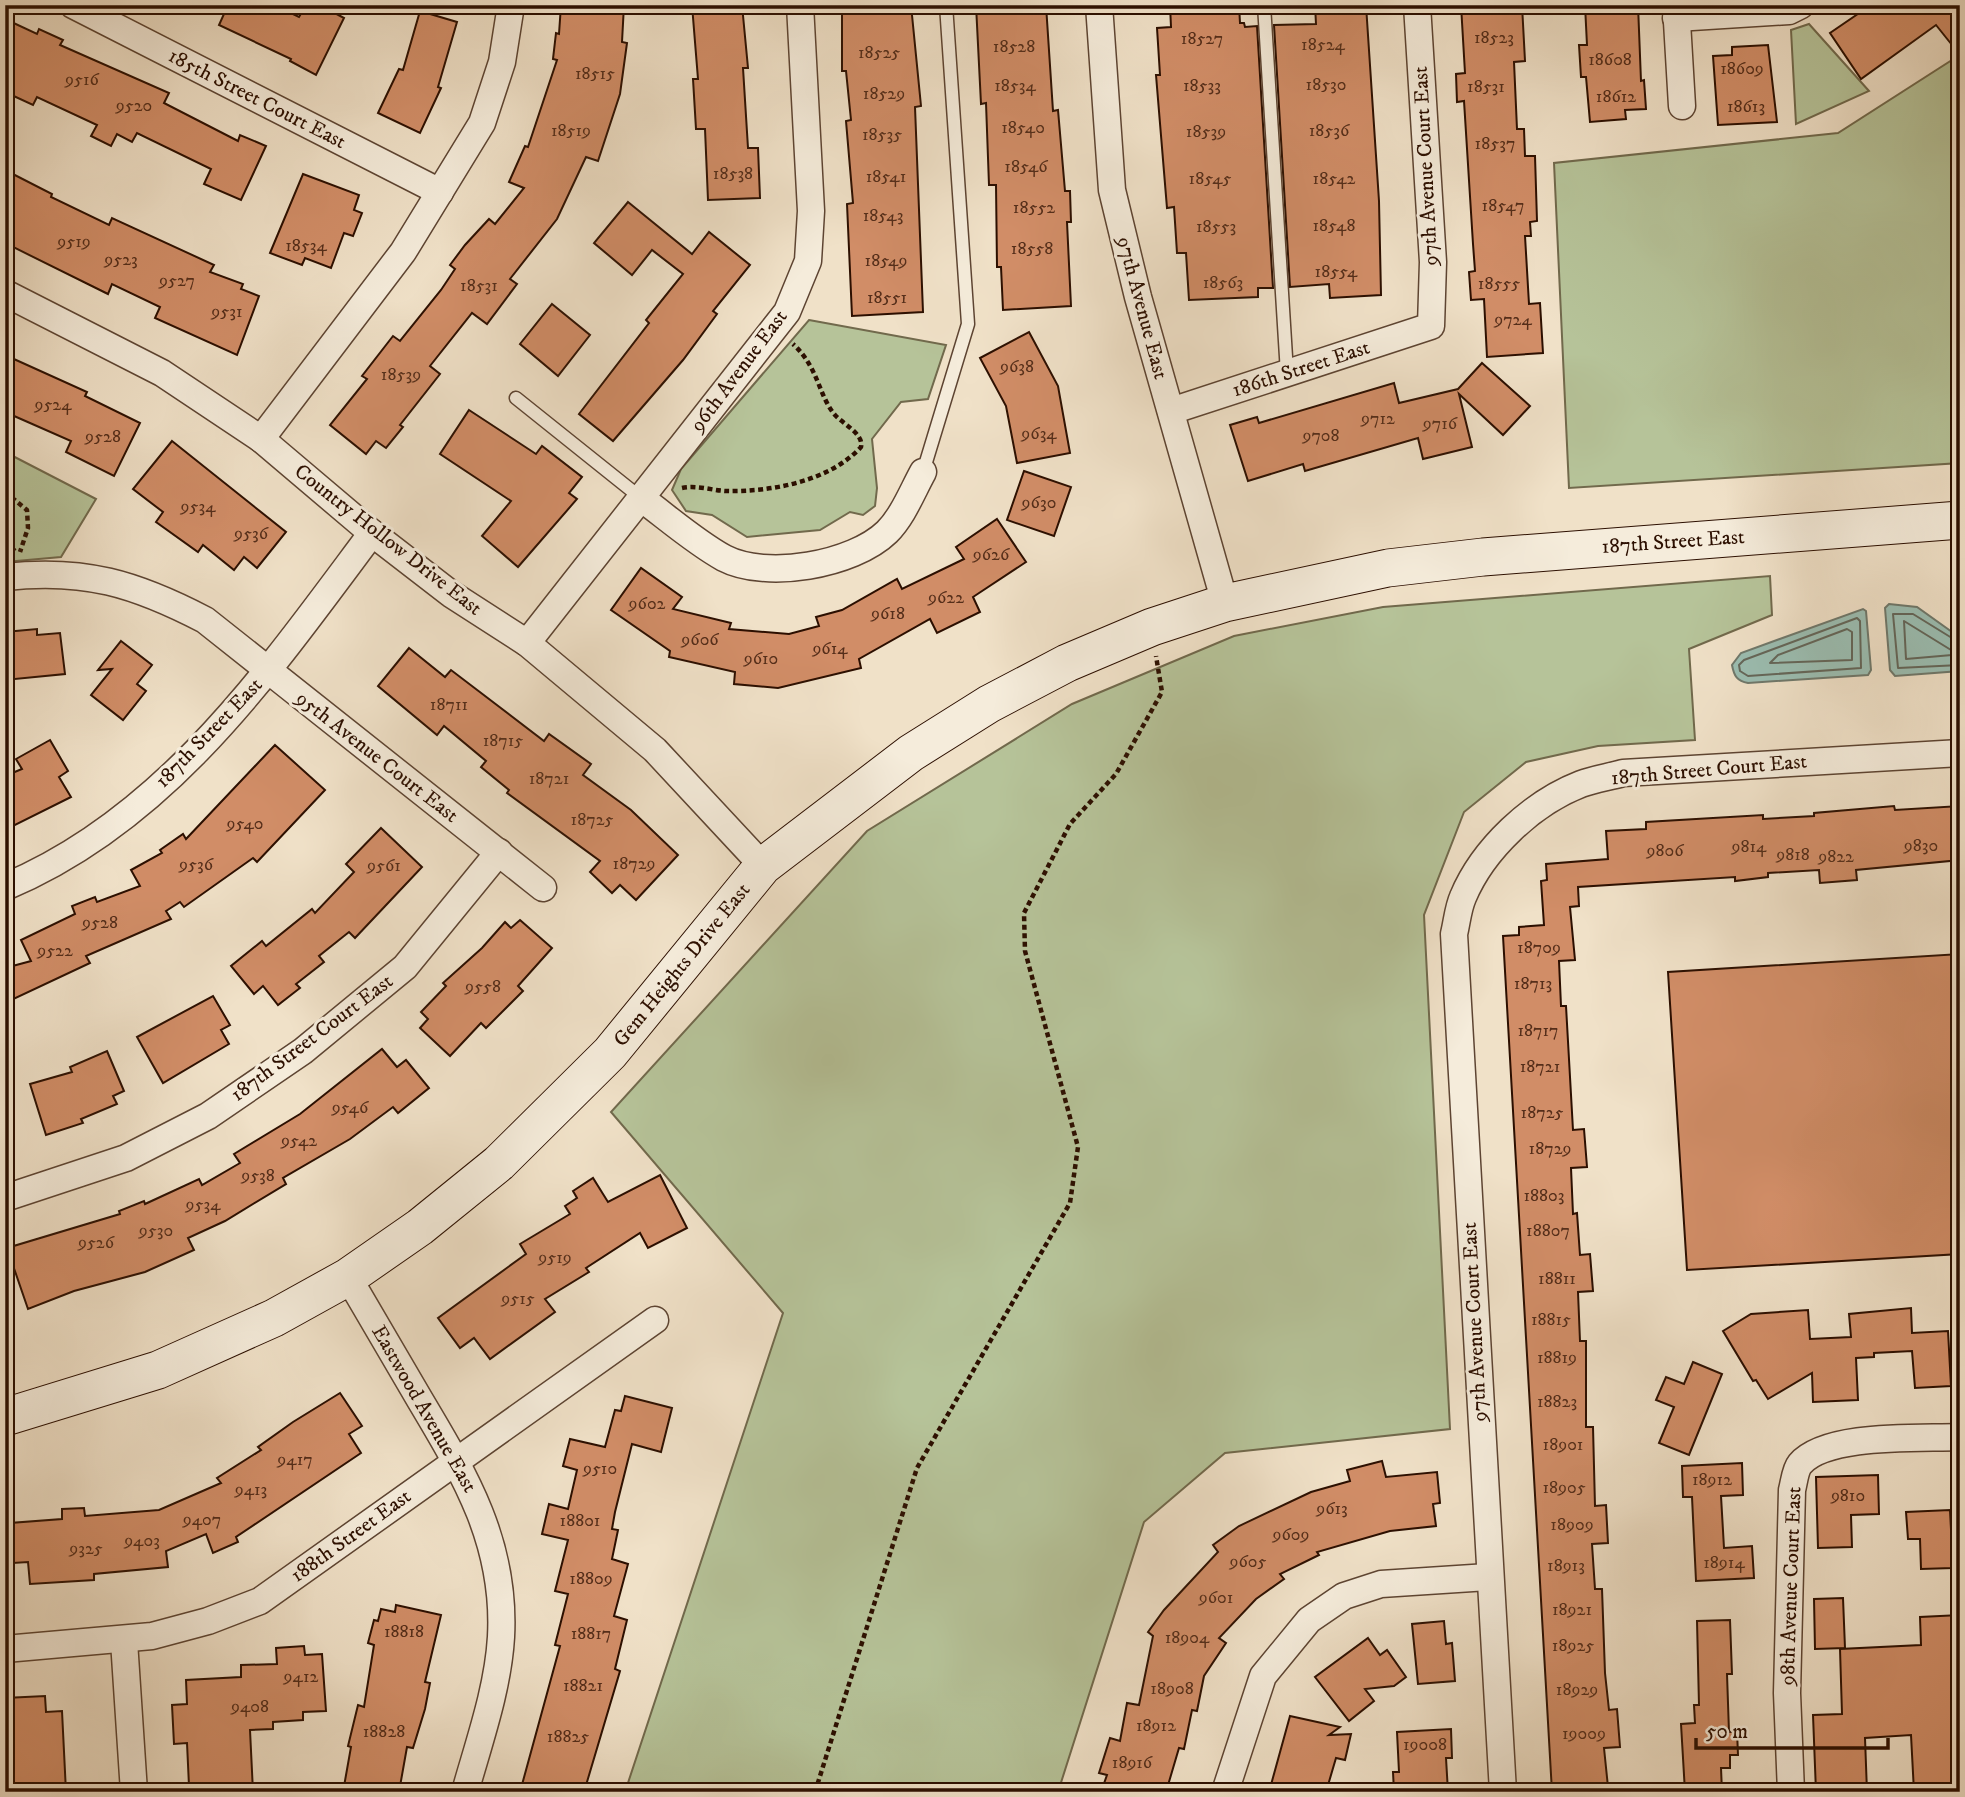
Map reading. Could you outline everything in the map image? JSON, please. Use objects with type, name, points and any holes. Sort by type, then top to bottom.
[{"type":"street","name":"185th Street Court East","points":[[73,5],[440,192]]},
{"type":"street","points":[[261,439],[404,252],[482,123],[502,62],[511,5]]},
{"type":"street","name":"96th Avenue East","points":[[527,643],[787,312],[808,261],[811,211],[800,5]]},
{"type":"street","name":"97th Avenue East","points":[[1099,5],[1112,190],[1225,603]]},
{"type":"street","name":"97th Avenue Court East","points":[[1417,5],[1433,262],[1431,326]]},
{"type":"street","points":[[1682,106],[1676,12],[1795,8]]},
{"type":"street","name":"Country Hollow Drive East","points":[[5,293],[162,373],[261,439],[372,533],[452,594],[527,643],[655,750],[763,866]]},
{"type":"street","name":"186th Street East","points":[[1171,411],[1431,326]]},
{"type":"street","points":[[644,495],[726,559],[762,568],[802,567],[835,561],[886,533],[904,508],[923,472]]},
{"type":"street","name":"187th Street East","points":[[1388,568],[1483,557],[1960,520]]},
{"type":"street","name":"187th Street East","points":[[5,887],[115,823],[173,775],[234,713],[269,671],[372,533]]},
{"type":"street","name":"Gem Heights Drive East","points":[[5,1418],[158,1370],[274,1318],[348,1277],[419,1227],[499,1163],[610,1053],[763,866],[911,753],[989,704],[1067,663],[1152,627],[1225,603],[1388,568]]},
{"type":"street","name":"95th Avenue Court East","points":[[13,577],[55,575],[104,579],[156,594],[205,620],[543,888]]},
{"type":"street","name":"187th Street Court East","points":[[1485,858],[1515,827],[1544,805],[1581,784],[1623,773],[1960,753]]},
{"type":"street","name":"187th Street Court East","points":[[5,1198],[126,1158],[208,1116],[303,1051],[405,967],[499,852]]},
{"type":"street","name":"97th Avenue Court East","points":[[1485,858],[1462,898],[1454,934],[1488,1577],[1503,1792]]},
{"type":"street","name":"Eastwood Avenue East","points":[[348,1277],[456,1461],[477,1503],[490,1538],[500,1585],[501,1638],[490,1703],[464,1792]]},
{"type":"street","name":"188th Street East","points":[[5,1649],[124,1641],[208,1621],[260,1601],[655,1320]]},
{"type":"street","name":"98th Avenue Court East","points":[[1791,1792],[1787,1693],[1792,1490],[1798,1465],[1816,1452],[1838,1445],[1960,1437]]},
{"type":"street","points":[[1224,1792],[1264,1676],[1309,1620],[1344,1596],[1381,1584],[1488,1577]]},
{"type":"street","points":[[124,1641],[134,1792]]},
{"type":"lane","points":[[923,472],[968,324],[946,5]]},
{"type":"lane","points":[[1264,5],[1287,373]]},
{"type":"lane","points":[[516,398],[644,495]]},
{"type":"path","points":[[644,495],[687,487],[724,491],[783,487],[836,466],[861,447],[859,437],[832,412],[804,355],[774,327]]},
{"type":"path","points":[[5,492],[23,504],[29,518],[13,577]]},
{"type":"path","points":[[815,1792],[917,1468],[1070,1203],[1078,1147],[1025,951],[1024,913],[1070,824],[1116,774],[1161,692],[1152,627]]},
{"type":"green space","points":[[1809,24],[1869,91],[1796,124],[1791,30]]},
{"type":"green space","points":[[1952,60],[1960,68],[1960,463],[1569,488],[1554,163],[1838,133]]},
{"type":"green space","points":[[809,320],[946,345],[928,399],[901,402],[872,439],[877,488],[875,506],[863,515],[850,512],[820,530],[747,537],[712,515],[686,511],[672,490],[681,469]]},
{"type":"green space","points":[[5,452],[96,499],[61,557],[5,562]]},
{"type":"green space","points":[[1770,576],[1772,615],[1689,649],[1695,740],[1598,746],[1526,762],[1464,812],[1424,915],[1450,1429],[1225,1453],[1144,1522],[1058,1792],[625,1792],[783,1313],[611,1112],[867,831],[1072,704],[1234,636],[1383,607]]},
{"type":"water","points":[[1889,604],[1917,607],[1959,637],[1960,671],[1895,676],[1890,670],[1885,608]]},
{"type":"water","points":[[1863,609],[1866,611],[1871,670],[1868,675],[1748,683],[1735,675],[1732,665],[1741,653]]},
{"type":"building","points":[[228,5],[274,5],[299,17],[306,5],[320,5],[344,18],[316,75],[290,61],[291,59],[219,25]]},
{"type":"building","points":[[561,5],[624,5],[622,42],[627,43],[620,94],[598,161],[586,157],[557,219],[510,279],[517,284],[487,324],[472,313],[430,366],[440,374],[400,425],[403,427],[386,448],[376,441],[366,454],[330,425],[367,379],[362,376],[393,336],[400,341],[441,290],[455,269],[450,265],[465,245],[489,219],[495,224],[524,188],[509,182],[525,146],[528,147],[557,60],[553,59],[556,33],[559,34]]},
{"type":"building","points":[[692,5],[742,5],[748,68],[743,68],[748,148],[758,148],[760,198],[708,200],[705,129],[696,129],[693,79],[698,79]]},
{"type":"building","points":[[842,5],[911,5],[921,106],[915,107],[923,312],[852,316],[847,204],[853,203],[846,121],[851,120],[846,71],[842,71]]},
{"type":"building","points":[[976,5],[1046,5],[1053,111],[1058,110],[1065,191],[1070,191],[1071,222],[1067,222],[1071,306],[1003,310],[1001,267],[997,267],[996,185],[989,185],[986,103],[981,104]]},
{"type":"building","points":[[1170,5],[1239,5],[1240,23],[1244,23],[1245,27],[1257,26],[1273,288],[1258,288],[1258,297],[1189,300],[1186,253],[1177,253],[1174,207],[1167,208],[1156,75],[1160,75],[1157,28],[1171,27]]},
{"type":"building","points":[[1315,5],[1366,5],[1379,201],[1381,295],[1330,298],[1329,284],[1290,287],[1274,25],[1316,24]]},
{"type":"building","points":[[1461,5],[1522,5],[1525,61],[1514,62],[1517,129],[1524,129],[1525,156],[1535,156],[1537,221],[1530,222],[1531,236],[1525,236],[1529,304],[1540,303],[1543,353],[1487,357],[1484,299],[1471,300],[1469,272],[1475,271],[1464,101],[1457,102],[1456,74],[1465,73]]},
{"type":"building","points":[[1585,5],[1638,5],[1641,81],[1644,80],[1646,109],[1625,110],[1626,119],[1590,122],[1586,77],[1581,77],[1579,45],[1587,45]]},
{"type":"building","points":[[1871,5],[1960,5],[1960,55],[1936,25],[1861,79],[1830,33]]},
{"type":"building","points":[[420,11],[457,22],[438,87],[441,88],[420,133],[378,113],[399,69],[403,70]]},
{"type":"building","points":[[5,19],[37,34],[39,29],[63,40],[60,45],[169,93],[164,103],[238,141],[240,135],[266,146],[241,200],[204,184],[211,169],[137,133],[132,142],[117,134],[111,146],[91,136],[97,125],[37,97],[33,105],[5,92]]},
{"type":"building","points":[[1768,45],[1777,122],[1718,125],[1713,56],[1732,55],[1732,47]]},
{"type":"building","points":[[5,170],[52,194],[51,197],[109,225],[112,218],[214,265],[210,272],[243,284],[241,289],[259,296],[237,355],[155,318],[160,307],[112,284],[108,294],[5,243]]},
{"type":"building","points":[[303,174],[359,195],[354,210],[362,213],[353,236],[344,233],[331,268],[305,258],[302,265],[270,253]]},
{"type":"building","points":[[628,202],[692,254],[709,232],[750,265],[713,311],[717,314],[683,360],[613,441],[579,414],[649,323],[646,320],[683,274],[652,250],[632,275],[594,243]]},
{"type":"building","points":[[552,304],[590,335],[558,376],[520,344]]},
{"type":"building","points":[[1029,332],[1058,386],[1070,453],[1017,463],[1006,406],[980,358]]},
{"type":"building","points":[[5,355],[87,392],[85,396],[140,423],[114,476],[66,452],[71,441],[5,412]]},
{"type":"building","points":[[1482,363],[1530,406],[1503,435],[1459,394],[1472,447],[1423,459],[1418,438],[1305,471],[1303,464],[1248,481],[1230,425],[1257,417],[1259,423],[1394,383],[1399,403],[1458,389]]},
{"type":"building","points":[[469,410],[536,454],[542,446],[582,477],[569,493],[577,499],[518,567],[482,536],[511,501],[440,454]]},
{"type":"building","points":[[172,441],[286,532],[257,568],[244,557],[234,570],[203,545],[198,552],[156,522],[163,512],[133,489]]},
{"type":"building","points":[[1024,471],[1071,487],[1054,536],[1007,520]]},
{"type":"building","points":[[997,519],[1026,562],[973,597],[980,612],[937,633],[930,619],[859,659],[861,668],[778,688],[734,684],[735,672],[669,657],[670,651],[611,610],[641,568],[682,597],[673,609],[731,623],[729,629],[789,634],[819,626],[816,617],[842,610],[897,579],[902,589],[964,559],[956,547]]},
{"type":"building","points":[[37,629],[37,635],[60,633],[65,674],[5,680],[5,632]]},
{"type":"building","points":[[121,641],[152,665],[137,684],[146,691],[123,720],[91,695],[112,669],[98,670]]},
{"type":"building","points":[[409,648],[445,677],[451,670],[544,741],[549,734],[591,764],[583,775],[631,810],[678,855],[636,900],[620,885],[612,893],[590,872],[600,861],[507,793],[509,790],[481,767],[486,761],[444,726],[437,735],[378,686]]},
{"type":"building","points":[[50,740],[68,771],[59,777],[71,797],[5,830],[5,776],[22,769],[16,759]]},
{"type":"building","points":[[275,745],[325,790],[257,862],[253,858],[184,907],[180,902],[166,911],[171,919],[86,956],[90,963],[5,1003],[5,968],[31,961],[21,940],[75,914],[72,906],[95,897],[97,902],[140,886],[131,870],[162,853],[160,850],[183,834],[186,839]]},
{"type":"building","points":[[1894,806],[1895,810],[1960,806],[1960,860],[1856,870],[1857,880],[1820,883],[1819,870],[1768,873],[1768,877],[1735,881],[1735,877],[1578,887],[1579,906],[1570,907],[1575,960],[1559,961],[1561,1006],[1566,1006],[1573,1130],[1584,1129],[1587,1167],[1571,1168],[1573,1214],[1577,1213],[1580,1255],[1590,1254],[1593,1291],[1578,1292],[1580,1341],[1586,1341],[1586,1427],[1593,1427],[1595,1506],[1606,1505],[1608,1543],[1592,1544],[1595,1589],[1602,1589],[1609,1710],[1617,1709],[1620,1747],[1604,1748],[1608,1787],[1552,1792],[1503,936],[1519,935],[1519,927],[1544,925],[1541,881],[1547,880],[1546,864],[1608,859],[1606,831],[1646,829],[1646,822],[1763,815],[1763,819],[1814,816],[1814,813]]},
{"type":"building","points":[[381,828],[422,867],[355,938],[349,932],[319,956],[324,962],[296,984],[300,988],[278,1005],[263,986],[254,994],[231,966],[262,941],[266,946],[312,909],[315,913],[354,872],[346,864]]},
{"type":"building","points":[[520,920],[552,948],[518,986],[523,991],[486,1028],[481,1023],[450,1056],[420,1028],[428,1019],[421,1012],[446,986],[443,983],[482,948],[505,922],[511,928]]},
{"type":"building","points":[[1960,954],[1960,1254],[1687,1270],[1668,972]]},
{"type":"building","points":[[213,996],[230,1025],[221,1030],[229,1044],[163,1083],[137,1037]]},
{"type":"building","points":[[382,1049],[397,1067],[406,1060],[429,1088],[398,1113],[393,1107],[350,1139],[283,1178],[286,1184],[225,1221],[188,1238],[194,1250],[145,1272],[74,1291],[28,1309],[7,1248],[120,1214],[119,1211],[144,1201],[145,1204],[199,1179],[202,1185],[240,1163],[234,1154],[300,1114]]},
{"type":"building","points":[[107,1051],[124,1091],[113,1096],[117,1104],[81,1119],[83,1123],[46,1135],[30,1084],[72,1072],[70,1067]]},
{"type":"building","points":[[660,1175],[687,1228],[648,1248],[640,1233],[586,1268],[589,1272],[545,1299],[555,1312],[490,1359],[474,1338],[460,1348],[438,1318],[526,1254],[520,1244],[570,1214],[565,1206],[577,1198],[573,1191],[593,1178],[608,1202]]},
{"type":"building","points":[[1911,1308],[1912,1333],[1948,1331],[1951,1386],[1915,1388],[1912,1351],[1874,1353],[1874,1357],[1856,1358],[1858,1400],[1813,1402],[1812,1373],[1768,1399],[1756,1380],[1753,1381],[1723,1331],[1751,1314],[1808,1310],[1810,1339],[1851,1337],[1849,1314]]},
{"type":"building","points":[[1693,1362],[1722,1374],[1689,1455],[1659,1443],[1674,1407],[1656,1400],[1666,1377],[1684,1384]]},
{"type":"building","points":[[340,1393],[362,1426],[349,1434],[361,1453],[236,1537],[238,1542],[213,1553],[206,1534],[166,1551],[168,1567],[94,1574],[94,1580],[30,1584],[28,1562],[13,1563],[10,1523],[62,1519],[62,1509],[84,1508],[85,1516],[159,1510],[221,1483],[217,1478],[261,1450],[258,1447],[293,1422]]},
{"type":"building","points":[[625,1396],[672,1408],[661,1452],[632,1444],[615,1512],[612,1529],[618,1530],[612,1559],[628,1564],[614,1616],[627,1620],[615,1669],[620,1671],[584,1792],[520,1792],[560,1646],[555,1645],[568,1594],[555,1591],[568,1540],[542,1534],[549,1504],[568,1509],[577,1470],[563,1466],[570,1439],[605,1447],[615,1410],[621,1411]]},
{"type":"building","points":[[1382,1461],[1386,1477],[1437,1472],[1440,1503],[1433,1504],[1436,1526],[1390,1531],[1317,1552],[1319,1555],[1280,1574],[1284,1579],[1256,1599],[1219,1638],[1226,1643],[1204,1676],[1197,1711],[1192,1710],[1184,1749],[1179,1748],[1166,1792],[1101,1792],[1107,1775],[1099,1773],[1110,1738],[1120,1741],[1127,1703],[1139,1705],[1153,1636],[1148,1632],[1164,1610],[1218,1552],[1213,1545],[1239,1526],[1311,1492],[1350,1481],[1347,1470]]},
{"type":"building","points":[[1742,1463],[1743,1495],[1721,1496],[1724,1548],[1752,1546],[1754,1578],[1696,1581],[1692,1497],[1683,1497],[1682,1466]]},
{"type":"building","points":[[1878,1475],[1879,1514],[1851,1515],[1852,1547],[1818,1548],[1816,1477]]},
{"type":"building","points":[[1950,1510],[1953,1568],[1921,1569],[1920,1539],[1908,1539],[1906,1512]]},
{"type":"building","points":[[1843,1598],[1845,1648],[1815,1649],[1814,1599]]},
{"type":"building","points":[[396,1605],[441,1615],[425,1682],[430,1683],[425,1709],[413,1748],[407,1747],[399,1792],[343,1792],[351,1747],[348,1746],[358,1705],[364,1707],[374,1645],[368,1643],[374,1620],[378,1621],[381,1609],[395,1612]]},
{"type":"building","points":[[1960,1615],[1960,1647],[1955,1647],[1960,1792],[1914,1792],[1911,1735],[1865,1738],[1867,1792],[1816,1792],[1813,1715],[1842,1714],[1840,1649],[1921,1645],[1920,1617]]},
{"type":"building","points":[[1730,1620],[1732,1674],[1727,1674],[1729,1732],[1737,1731],[1738,1755],[1730,1755],[1730,1768],[1721,1768],[1722,1792],[1685,1792],[1681,1724],[1695,1723],[1694,1705],[1699,1705],[1697,1621]]},
{"type":"building","points":[[1444,1621],[1446,1644],[1452,1643],[1455,1681],[1418,1684],[1412,1624]]},
{"type":"building","points":[[1368,1638],[1380,1655],[1387,1650],[1406,1677],[1394,1686],[1365,1689],[1374,1701],[1349,1721],[1315,1677]]},
{"type":"building","points":[[304,1646],[305,1655],[322,1654],[326,1711],[303,1712],[303,1720],[273,1722],[273,1729],[250,1730],[253,1792],[215,1792],[214,1785],[189,1786],[187,1743],[174,1744],[172,1705],[187,1704],[186,1680],[241,1677],[241,1665],[277,1664],[276,1648]]},
{"type":"building","points":[[45,1696],[46,1712],[62,1711],[66,1792],[10,1792],[5,1698]]},
{"type":"building","points":[[1290,1716],[1340,1727],[1329,1735],[1351,1734],[1345,1760],[1336,1758],[1326,1792],[1269,1792]]},
{"type":"building","points":[[1451,1729],[1452,1758],[1446,1758],[1448,1792],[1394,1792],[1393,1772],[1399,1772],[1397,1732]]}]
